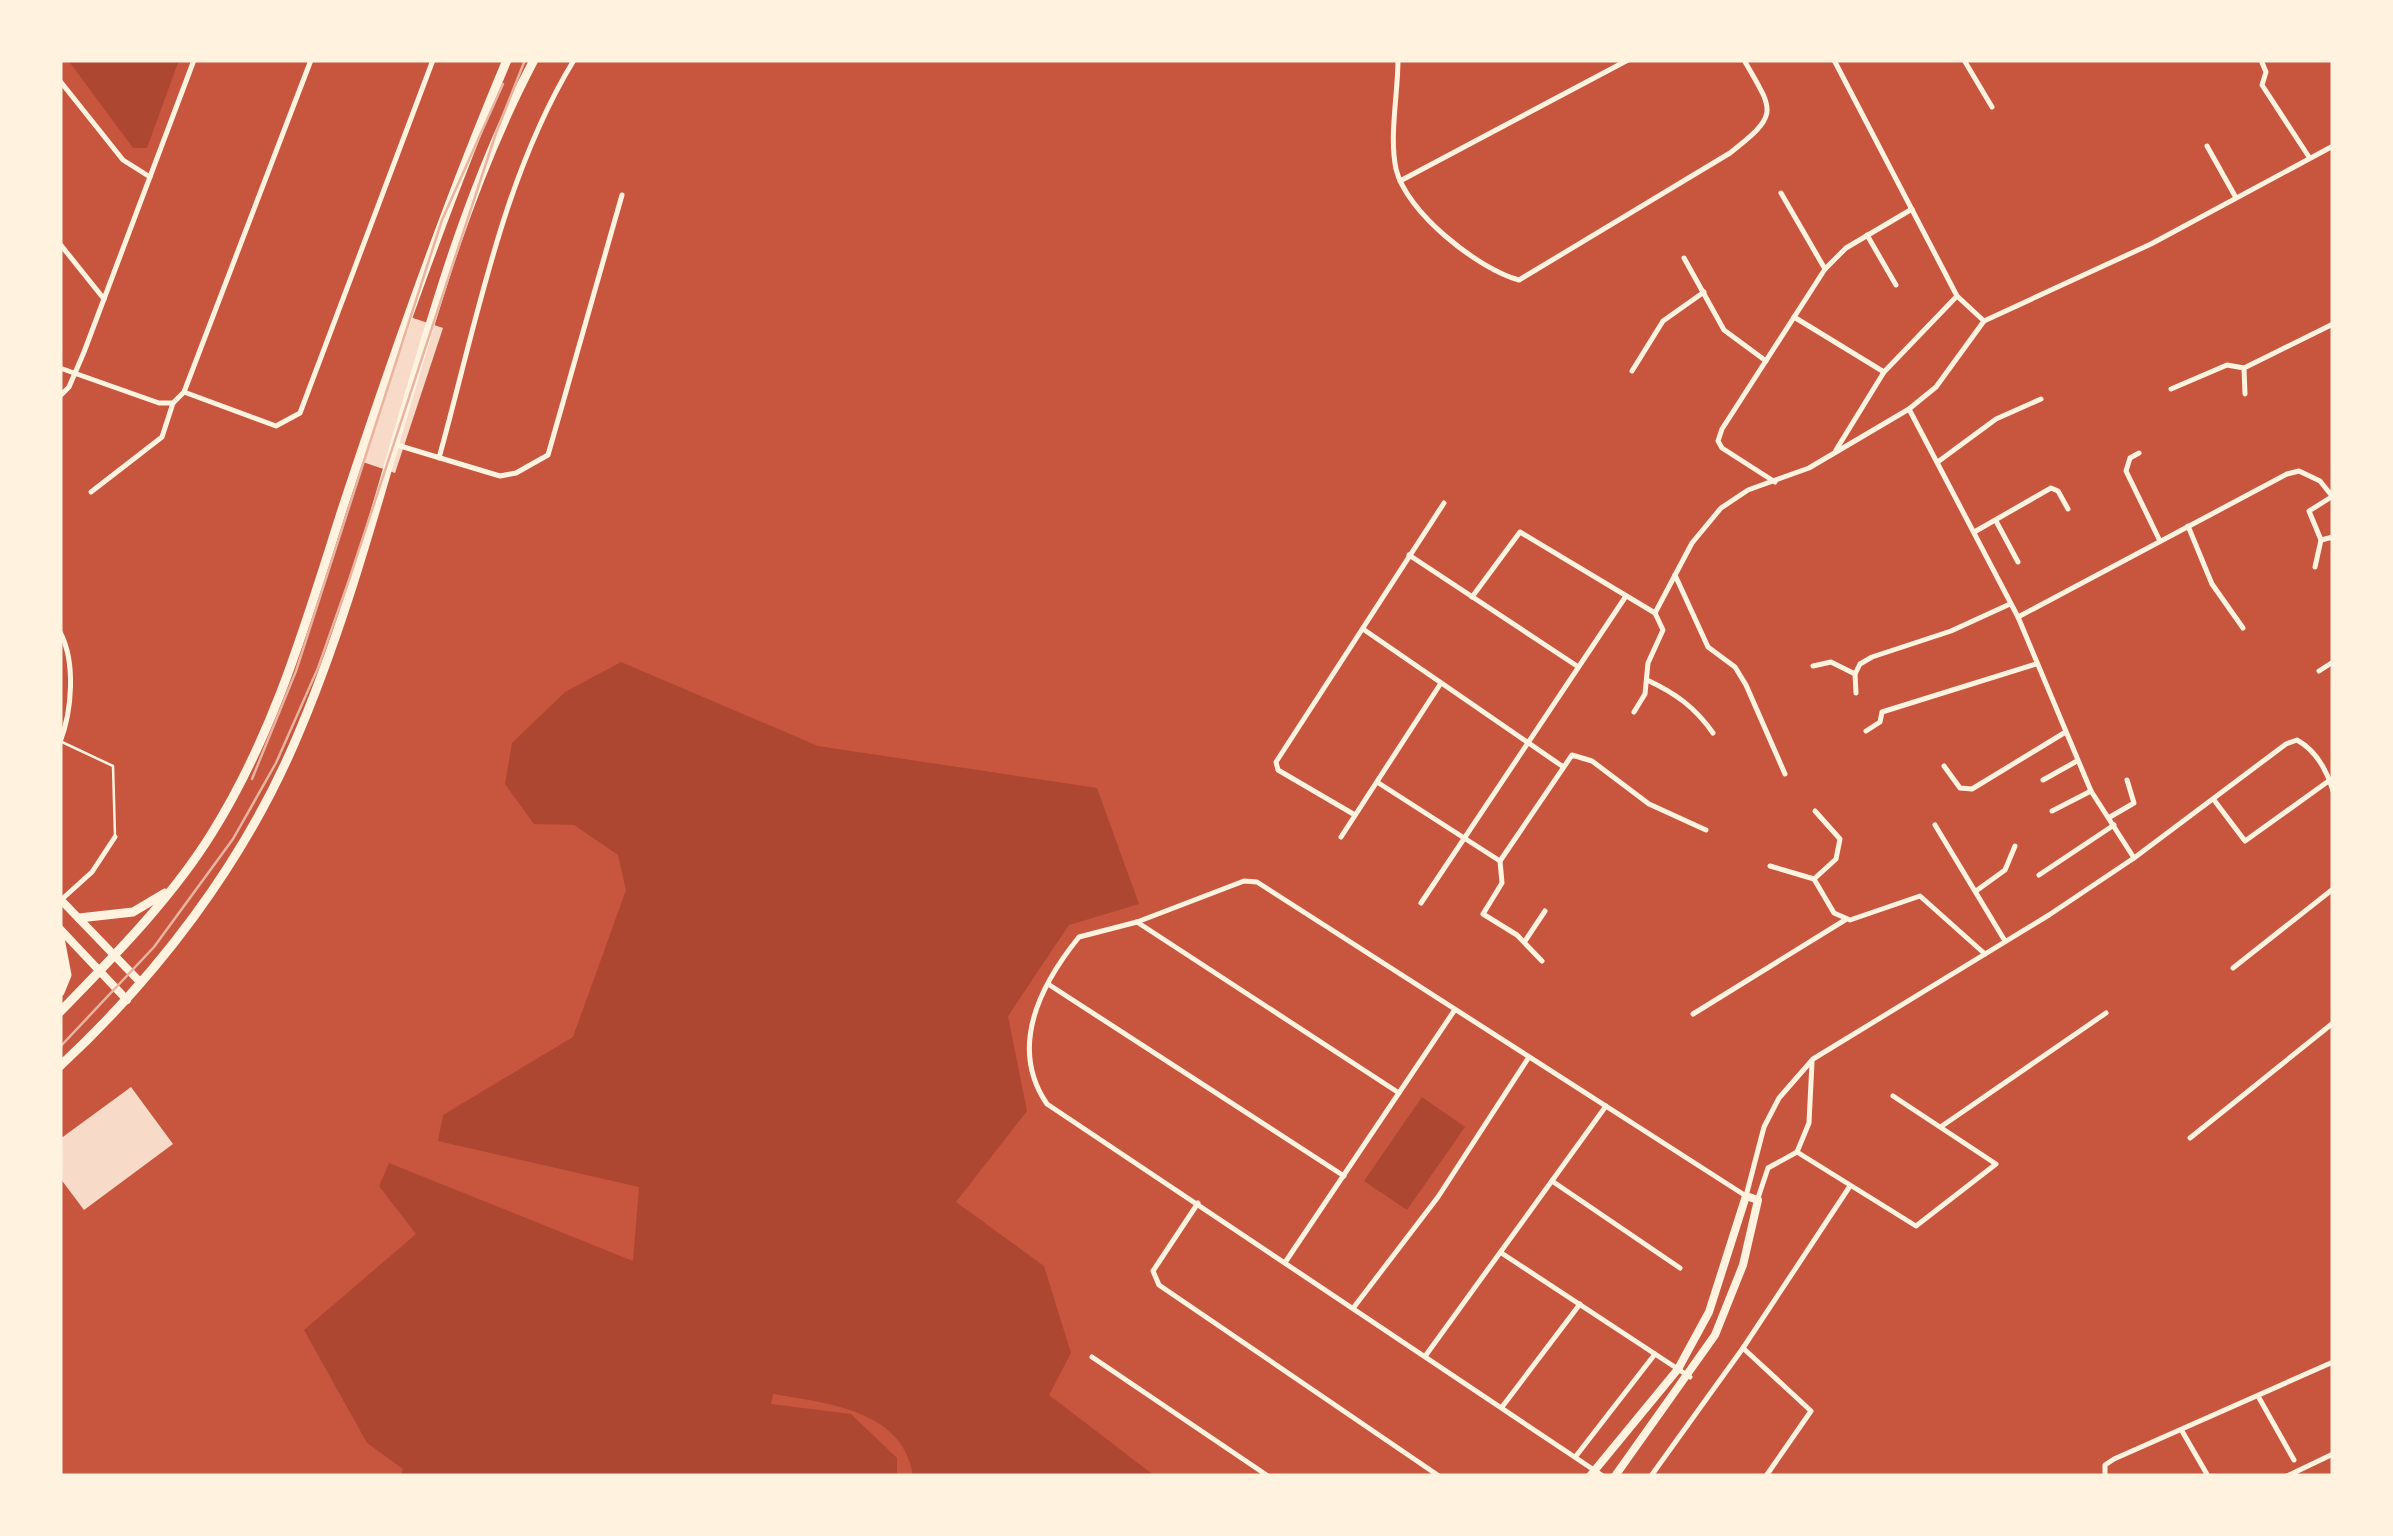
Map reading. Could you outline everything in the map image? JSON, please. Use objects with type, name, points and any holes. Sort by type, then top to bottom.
[{"type":"highway","points":[[60,1012],[175,888],[211,835],[286,685],[450,201],[507,60]]},
{"type":"highway","points":[[60,1066],[128,1000],[227,867],[294,746],[489,155],[534,60]]},
{"type":"highway","points":[[79,918],[133,912],[175,888]]},
{"type":"highway","points":[[60,938],[67,975],[60,992]]},
{"type":"street","points":[[60,396],[75,374],[194,60]]},
{"type":"street","points":[[91,492],[162,437],[172,403],[184,392],[311,60]]},
{"type":"street","points":[[184,392],[276,426],[300,413],[433,60]]},
{"type":"street","points":[[439,458],[516,177],[546,105],[574,60]]},
{"type":"street","points":[[1398,60],[1395,164],[1400,181],[1426,217],[1448,238],[1499,273],[1519,280],[1730,153],[1757,132],[1769,118],[1771,107],[1744,60]]},
{"type":"street","points":[[1400,181],[1628,60]]},
{"type":"street","points":[[1835,60],[1957,296],[1984,321]]},
{"type":"street","points":[[1964,60],[1992,107]]},
{"type":"street","points":[[2261,60],[2266,72],[2262,85],[2309,157]]},
{"type":"street","points":[[60,81],[123,160],[150,177]]},
{"type":"street","points":[[2207,146],[2236,197]]},
{"type":"street","points":[[1655,613],[1692,543],[1721,508],[1748,490],[1775,482],[1909,408],[1936,386],[1984,321],[2151,244],[2333,146]]},
{"type":"street","points":[[396,445],[507,475],[552,449],[622,194]]},
{"type":"street","points":[[1781,194],[1825,270]]},
{"type":"street","points":[[1775,482],[1729,454],[1718,441],[1825,270],[1866,235],[1912,209]]},
{"type":"street","points":[[1866,235],[1896,285]]},
{"type":"street","points":[[60,244],[104,299]]},
{"type":"street","points":[[1684,258],[1724,330],[1766,361]]},
{"type":"street","points":[[1632,371],[1663,321],[1704,292]]},
{"type":"street","points":[[1836,450],[1884,372],[1957,296]]},
{"type":"street","points":[[1794,316],[1884,372]]},
{"type":"street","points":[[2171,389],[2227,365],[2244,368],[2333,324]]},
{"type":"street","points":[[60,368],[158,403],[172,403]]},
{"type":"street","points":[[2244,368],[2245,394]]},
{"type":"street","points":[[1939,459],[1996,419],[2041,398]]},
{"type":"street","points":[[1909,408],[1930,446],[1986,526],[2018,562]]},
{"type":"street","points":[[2139,453],[2130,458],[2126,470],[2160,539]]},
{"type":"street","points":[[2018,617],[2160,539],[2299,470],[2320,481],[2333,496],[2309,512],[2321,540],[2315,567]]},
{"type":"street","points":[[1986,526],[2051,488],[2058,491],[2068,510]]},
{"type":"street","points":[[1355,816],[1278,770],[1276,762],[1444,503]]},
{"type":"street","points":[[1986,526],[2010,604],[2076,761],[2134,858]]},
{"type":"street","points":[[2188,526],[2212,584],[2243,628]]},
{"type":"street","points":[[1472,597],[1507,543],[1520,532],[1655,613],[1663,630],[1648,663],[1646,694],[1634,712]]},
{"type":"street","points":[[2321,540],[2333,537]]},
{"type":"street","points":[[1409,555],[1578,666]]},
{"type":"street","points":[[1675,575],[1708,647],[1735,667],[1746,686],[1784,774]]},
{"type":"street","points":[[1421,903],[1626,596]]},
{"type":"street","points":[[1856,693],[1855,674],[1860,664],[1872,657],[1950,631],[2010,604]]},
{"type":"street","points":[[1363,629],[1562,766]]},
{"type":"street","points":[[60,632],[69,653],[67,722],[60,742]]},
{"type":"street","points":[[1813,666],[1831,662],[1855,674]]},
{"type":"street","points":[[2319,671],[2333,662]]},
{"type":"street","points":[[1866,730],[1880,722],[1882,712],[2036,664]]},
{"type":"street","points":[[1646,680],[1676,694],[1713,733]]},
{"type":"street","points":[[1341,838],[1441,683]]},
{"type":"street","points":[[1944,766],[1960,788],[1972,789],[2064,733]]},
{"type":"street","points":[[1758,1200],[1746,1196],[1257,882],[1244,881],[1137,922],[1079,937],[1048,984],[1028,1025],[1038,1091],[1047,1104],[1576,1456],[1596,1474],[1678,1369],[1709,1312],[1746,1196],[1764,1127],[1790,1083],[1813,1059],[2134,858],[2291,741],[2302,742],[2330,767],[2333,791]]},
{"type":"street","points":[[1542,961],[1524,941],[1484,914],[1502,882],[1500,861],[1572,755],[1580,755],[1650,804],[1706,830]]},
{"type":"street","points":[[2043,780],[2076,761]]},
{"type":"street","points":[[2110,817],[2134,803],[2127,780]]},
{"type":"street","points":[[2214,800],[2244,841],[2330,780]]},
{"type":"street","points":[[1377,782],[1500,861]]},
{"type":"street","points":[[2052,811],[2091,791]]},
{"type":"street","points":[[1814,811],[1840,839],[1840,847],[1836,859],[1814,879]]},
{"type":"street","points":[[2039,875],[2114,825]]},
{"type":"street","points":[[1935,826],[2005,942]]},
{"type":"street","points":[[114,837],[92,872],[61,900],[141,983]]},
{"type":"street","points":[[1976,890],[2006,870],[2015,846]]},
{"type":"street","points":[[1770,866],[1814,879],[1834,913],[1845,920]]},
{"type":"street","points":[[2233,968],[2333,889]]},
{"type":"street","points":[[1693,1014],[1845,920],[1920,896],[1985,954]]},
{"type":"street","points":[[1524,941],[1545,910]]},
{"type":"street","points":[[1137,922],[1400,1093]]},
{"type":"street","points":[[60,928],[128,1000]]},
{"type":"street","points":[[1048,984],[1344,1176]]},
{"type":"street","points":[[1286,1262],[1455,1010]]},
{"type":"street","points":[[1942,1126],[2106,1013]]},
{"type":"street","points":[[2190,1138],[2333,1024]]},
{"type":"street","points":[[1354,1307],[1454,1173],[1529,1057]]},
{"type":"street","points":[[1615,1476],[1690,1377],[1730,1303],[1768,1168],[1797,1152],[1810,1123],[1808,1074],[1813,1059]]},
{"type":"street","points":[[1797,1152],[1916,1226],[1996,1164],[1893,1096]]},
{"type":"street","points":[[1426,1356],[1606,1106]]},
{"type":"street","points":[[1552,1182],[1680,1268]]},
{"type":"street","points":[[1652,1476],[1744,1348],[1850,1186]]},
{"type":"street","points":[[1198,1204],[1161,1254],[1154,1270],[1160,1285],[1439,1476]]},
{"type":"street","points":[[1503,1254],[1690,1377]]},
{"type":"street","points":[[1502,1407],[1580,1304]]},
{"type":"street","points":[[1744,1348],[1811,1411],[1766,1476]]},
{"type":"street","points":[[1576,1456],[1655,1354]]},
{"type":"street","points":[[1092,1357],[1268,1476]]},
{"type":"street","points":[[2104,1475],[2106,1464],[2114,1459],[2333,1362]]},
{"type":"street","points":[[2258,1396],[2294,1460]]},
{"type":"street","points":[[2182,1431],[2208,1476]]},
{"type":"street","points":[[2287,1476],[2333,1454]]},
{"type":"street","points":[[1245,1476],[1252,1466]]},
{"type":"lane","points":[[60,742],[113,766],[114,837]]},
{"type":"shaded area","points":[[68,60],[179,60],[147,148],[133,148]]},
{"type":"shaded area","points":[[621,662],[818,746],[1097,788],[1139,904],[1069,925],[1008,1016],[1027,1111],[956,1202],[1044,1266],[1071,1353],[1049,1395],[1155,1476],[913,1476],[907,1454],[879,1423],[838,1406],[773,1394],[771,1404],[851,1414],[897,1458],[897,1476],[401,1476],[403,1469],[367,1443],[304,1330],[416,1234],[379,1186],[389,1163],[633,1261],[639,1187],[438,1141],[443,1115],[573,1037],[626,890],[618,855],[574,825],[534,824],[505,784],[512,743],[565,692]]},
{"type":"shaded area","points":[[1422,1097],[1465,1127],[1407,1210],[1364,1181]]},
{"type":"building","points":[[407,316],[443,328],[395,473],[360,461]]},
{"type":"building","points":[[131,1087],[173,1144],[84,1210],[60,1178],[60,1139]]},
{"type":"tram line","points":[[60,1047],[154,947],[233,839],[276,763],[318,668],[496,133],[525,60]]},
{"type":"tram line","points":[[252,779],[296,671],[442,220],[503,84]]}]
